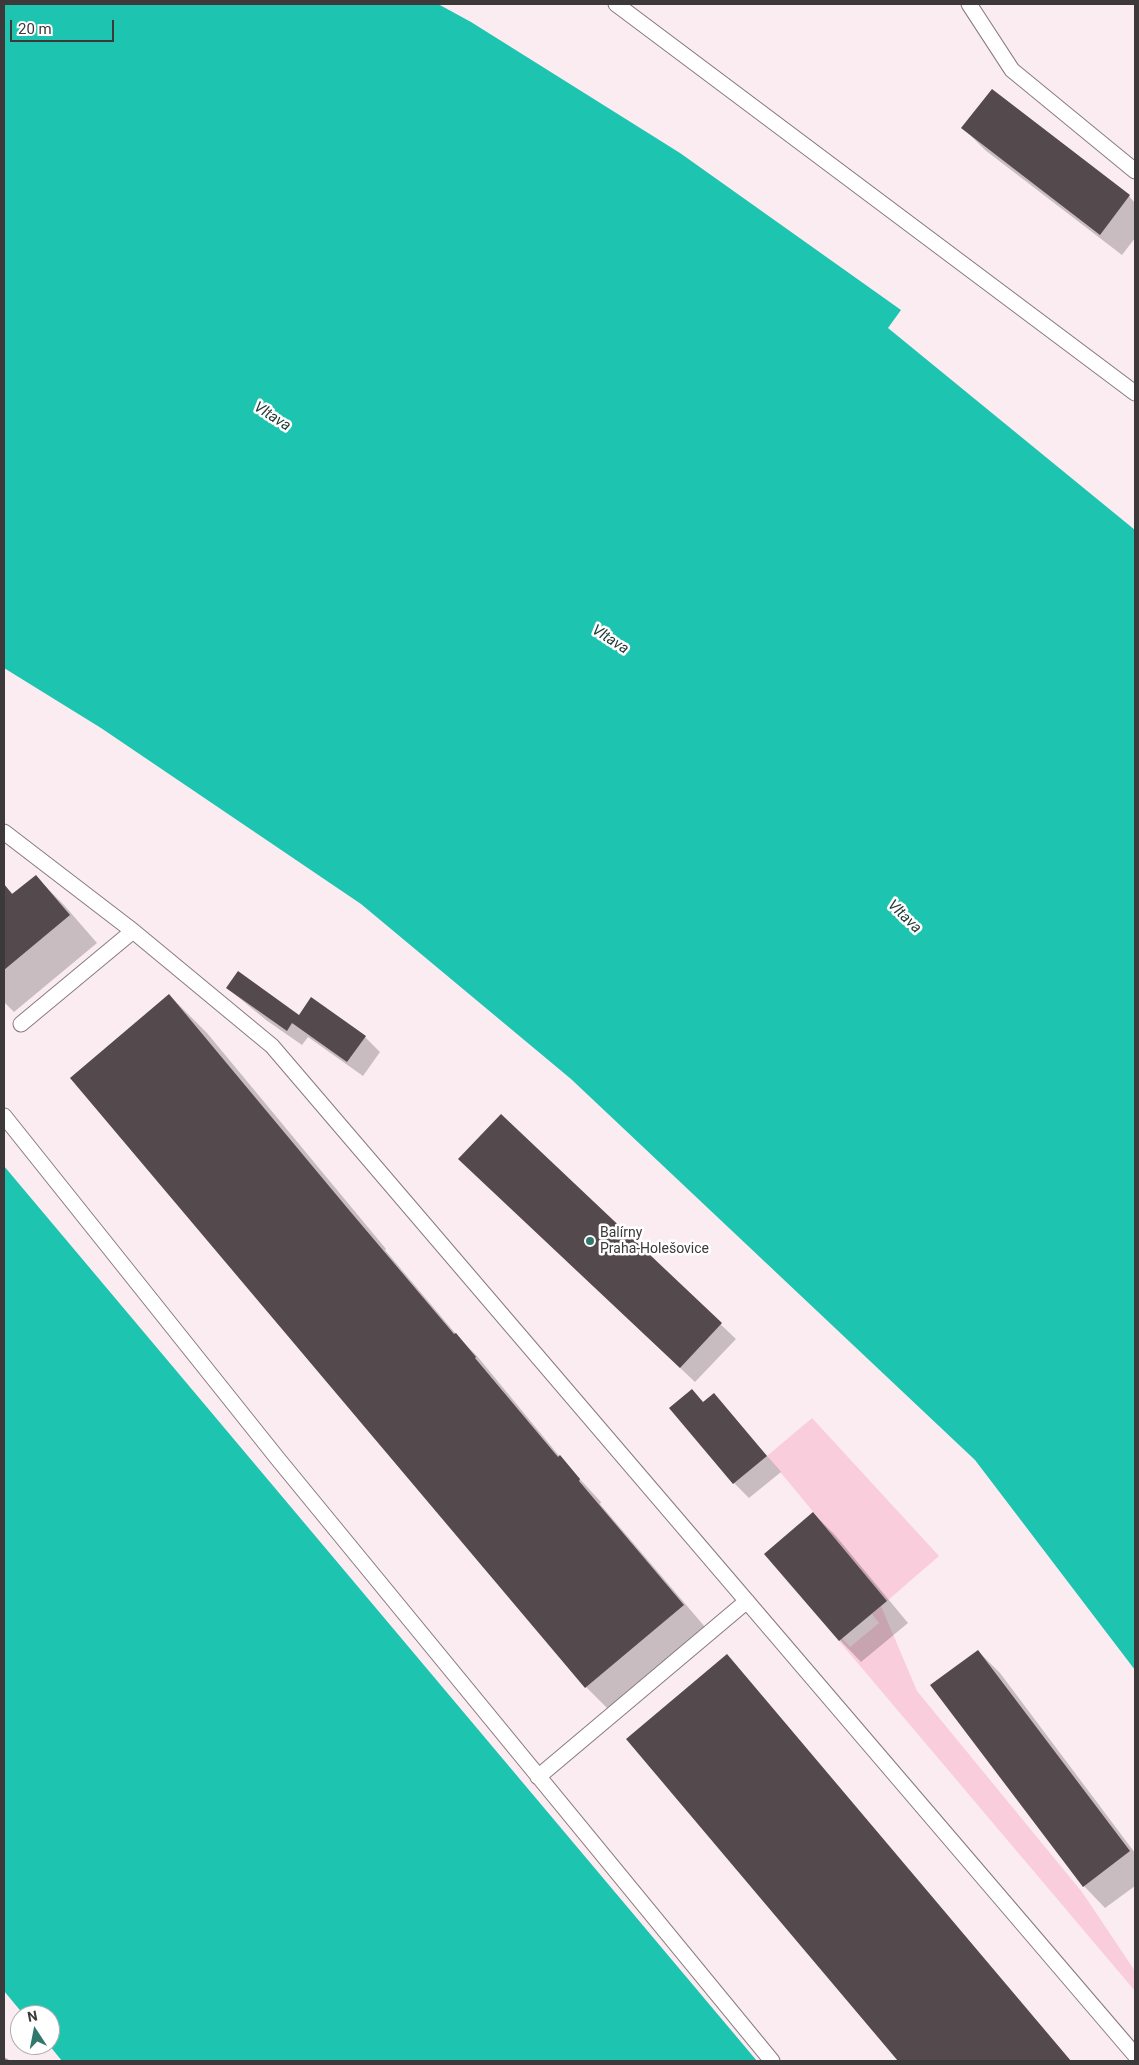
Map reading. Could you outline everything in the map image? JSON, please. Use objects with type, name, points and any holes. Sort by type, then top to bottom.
[{"type":"lane","points":[[969,4],[1012,70],[1135,171]]},
{"type":"lane","points":[[616,5],[1135,393]]},
{"type":"lane","points":[[4,832],[133,931],[272,1046],[1135,2055]]},
{"type":"lane","points":[[21,1024],[133,931]]},
{"type":"lane","points":[[4,1116],[278,1459],[772,2061]]},
{"type":"lane","points":[[538,1777],[747,1601]]},
{"type":"path","points":[[4,2058],[8,2061]]},
{"type":"shaded area","points":[[812,1418],[939,1556],[887,1601],[767,1456]]},
{"type":"shaded area","points":[[881,1606],[917,1691],[1082,1892],[1135,1971],[1135,1991],[839,1641],[842,1638],[850,1647],[879,1623],[872,1614]]},
{"type":"water","name":"Vltava","points":[[4,4],[438,4],[471,22],[680,153],[901,310],[888,328],[1135,530],[1135,1670],[975,1460],[571,1079],[361,904],[101,728],[4,668]]},
{"type":"water","points":[[4,1166],[757,2061],[62,2061],[57,2055],[60,2055],[60,2005],[16,2005],[4,1991]]},
{"type":"building","points":[[992,89],[1130,195],[1100,235],[961,128]]},
{"type":"building","points":[[36,875],[70,915],[4,970],[4,884],[12,894]]},
{"type":"building","points":[[238,971],[299,1015],[311,997],[366,1036],[347,1062],[292,1023],[287,1031],[226,988]]},
{"type":"building","points":[[169,994],[349,1210],[454,1334],[456,1333],[558,1457],[560,1455],[580,1479],[579,1481],[684,1605],[585,1688],[70,1078]]},
{"type":"building","name":"Balírny Praha-Holešovice","points":[[501,1114],[722,1323],[680,1368],[458,1159]]},
{"type":"building","points":[[692,1389],[703,1402],[714,1393],[767,1456],[733,1484],[669,1408]]},
{"type":"building","points":[[813,1512],[887,1601],[839,1641],[764,1554]]},
{"type":"building","points":[[978,1650],[1130,1851],[1083,1887],[930,1685]]},
{"type":"building","points":[[727,1654],[1071,2061],[898,2061],[626,1739]]},
{"type":"place","name":"Balírny Praha-Holešovice","points":[[590,1241]]}]
